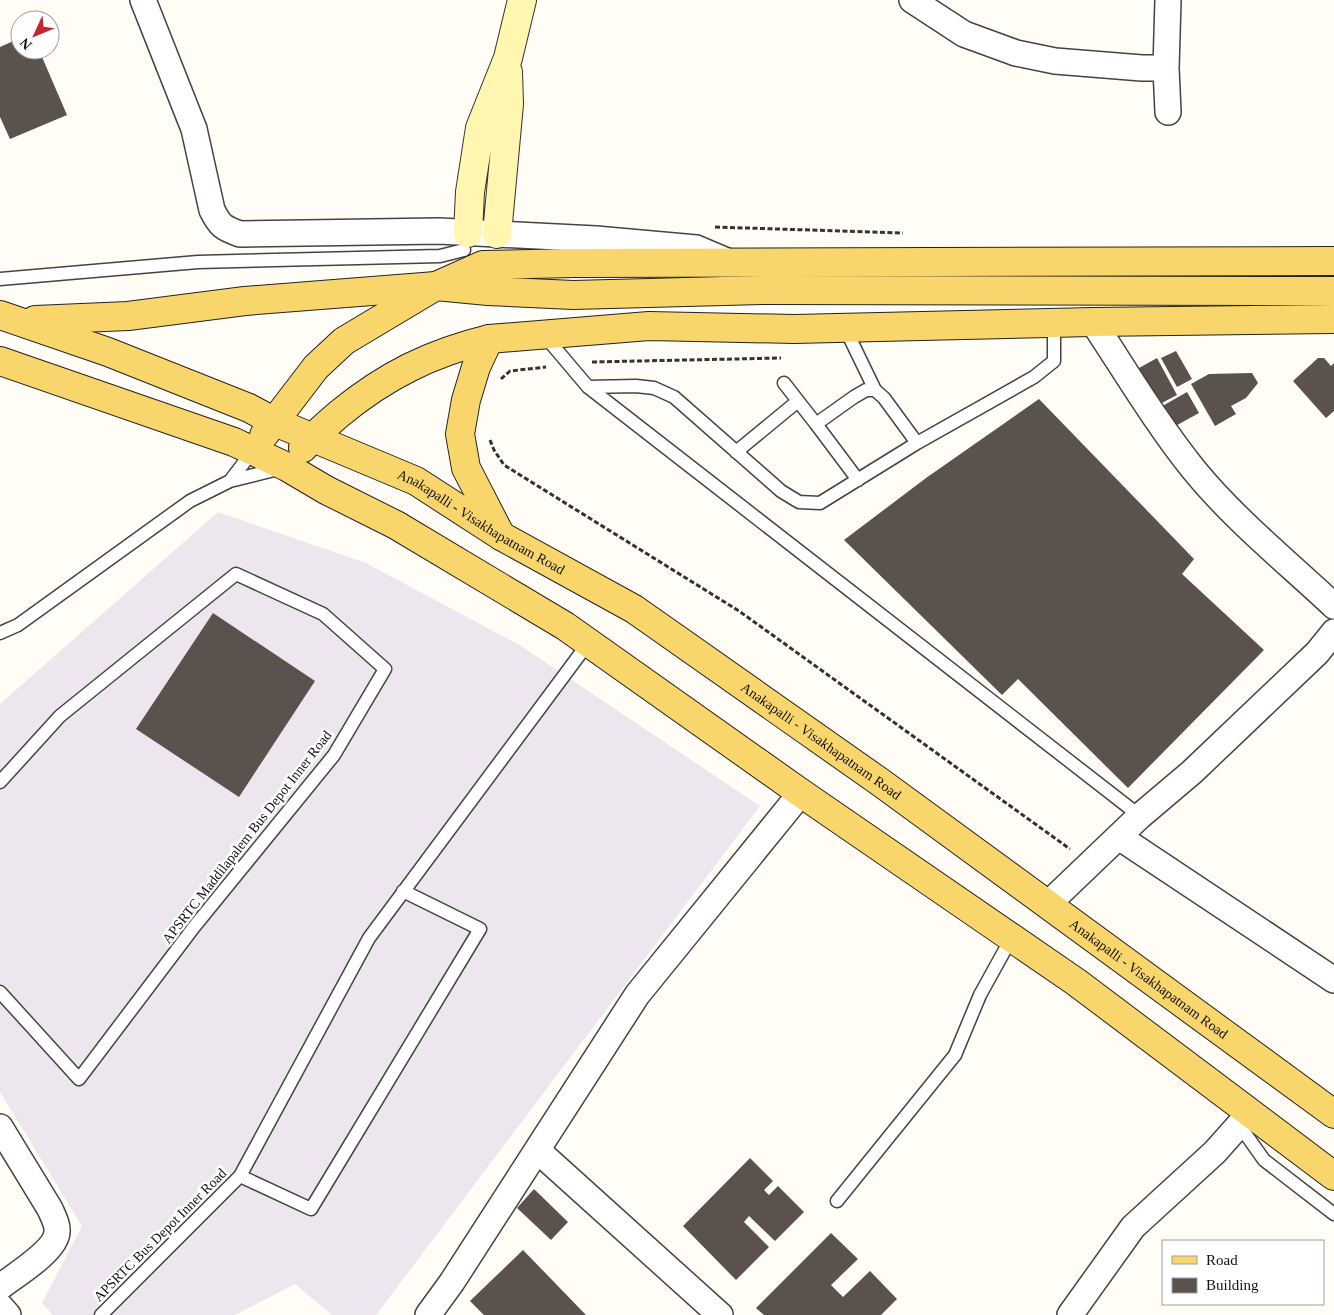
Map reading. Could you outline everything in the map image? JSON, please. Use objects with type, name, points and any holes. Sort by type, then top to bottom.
[{"type":"main road","points":[[252,452],[316,368],[344,341],[436,286],[483,265],[729,262],[1334,261]]},
{"type":"main road","points":[[9,318],[128,316],[245,301],[436,286],[488,291],[573,295],[762,290],[1334,291]]},
{"type":"main road","name":"Anakapalli - Visakhapatnam Road","points":[[9,318],[108,352],[249,408],[275,422],[416,481],[501,536],[634,609],[872,776],[1334,1114]]},
{"type":"main road","points":[[287,467],[312,437],[364,393],[432,356],[489,339],[650,326],[845,328],[1093,322],[1334,320]]},
{"type":"main road","points":[[489,339],[476,368],[466,400],[460,434],[466,468],[501,536]]},
{"type":"main road","points":[[0,361],[234,442],[287,467],[326,490],[396,525],[565,626],[801,793],[1076,982],[1334,1176]]},
{"type":"street","points":[[143,0],[194,129],[212,210],[224,229],[240,234],[439,231],[466,241],[497,234],[596,239],[696,248],[729,262]]},
{"type":"street","points":[[466,241],[470,192],[480,128],[508,58],[522,0]]},
{"type":"street","points":[[912,0],[964,34],[1016,53],[1054,61],[1166,68]]},
{"type":"street","points":[[1168,0],[1166,68],[1168,112]]},
{"type":"street","points":[[497,234],[509,104],[508,58]]},
{"type":"street","points":[[1093,322],[1163,428],[1195,471],[1227,507],[1334,606]]},
{"type":"street","points":[[1048,904],[1140,816],[1192,772],[1310,660],[1334,632]]},
{"type":"street","points":[[428,1315],[452,1282],[637,995],[801,793]]},
{"type":"street","points":[[1119,837],[1334,980]]},
{"type":"street","points":[[1070,1315],[1133,1227],[1215,1152],[1239,1125]]},
{"type":"street","points":[[0,1127],[50,1209],[55,1220],[57,1233],[52,1244],[44,1254],[0,1287]]},
{"type":"street","points":[[537,1150],[720,1315]]},
{"type":"street","points":[[0,1306],[8,1315]]},
{"type":"lane","points":[[0,279],[155,264],[440,256],[466,241]]},
{"type":"lane","points":[[436,286],[466,241]]},
{"type":"lane","points":[[588,387],[636,386],[654,388],[674,397],[781,491],[799,502],[820,503],[917,443],[1034,376],[1054,361],[1054,323]]},
{"type":"lane","points":[[845,328],[875,390],[884,398],[917,443]]},
{"type":"lane","points":[[544,335],[588,387],[1140,816]]},
{"type":"lane","points":[[784,383],[858,480]]},
{"type":"lane","points":[[816,424],[866,390],[875,390]]},
{"type":"lane","points":[[736,452],[798,401]]},
{"type":"lane","points":[[230,481],[252,452]]},
{"type":"lane","points":[[0,633],[18,625],[190,501],[230,481],[287,467]]},
{"type":"lane","name":"APSRTC Maddilapalem Bus Depot Inner Road","points":[[0,782],[60,716],[236,574],[323,614],[385,669],[334,755],[194,927],[79,1079],[0,992]]},
{"type":"lane","name":"APSRTC Bus Depot Inner Road","points":[[101,1315],[240,1176],[369,938],[589,642]]},
{"type":"lane","points":[[240,1176],[311,1209],[480,929],[403,891]]},
{"type":"lane","points":[[837,1201],[955,1055],[980,995],[1012,937]]},
{"type":"lane","points":[[1210,1082],[1264,1160],[1334,1214]]},
{"type":"path","points":[[710,227],[908,233]]},
{"type":"shaded area","points":[[218,512],[366,563],[521,646],[760,806],[376,1315],[332,1315],[295,1284],[235,1315],[53,1315],[42,1303],[82,1226],[0,1092],[0,704]]},
{"type":"building","points":[[10,42],[10,60],[43,60],[67,115],[10,139],[0,117],[0,47]]},
{"type":"building","points":[[1176,351],[1192,379],[1177,387],[1161,358]]},
{"type":"building","points":[[1157,358],[1177,395],[1158,405],[1139,368]]},
{"type":"building","points":[[1318,358],[1324,358],[1331,366],[1334,363],[1334,411],[1326,418],[1293,381]]},
{"type":"building","points":[[1252,373],[1258,383],[1246,398],[1231,406],[1236,414],[1215,426],[1191,384],[1209,374]]},
{"type":"building","points":[[1187,392],[1199,413],[1170,429],[1159,408]]},
{"type":"building","points":[[1039,399],[1194,559],[1182,574],[1264,650],[1128,788],[1018,679],[1002,695],[844,540],[926,478]]},
{"type":"building","points":[[213,613],[315,681],[239,797],[136,729]]},
{"type":"building","points":[[750,1158],[773,1181],[764,1190],[769,1195],[778,1186],[804,1212],[775,1241],[749,1216],[744,1222],[769,1247],[736,1280],[683,1226]]},
{"type":"building","points":[[534,1189],[568,1222],[551,1240],[517,1208]]},
{"type":"building","points":[[831,1233],[858,1259],[831,1285],[843,1297],[870,1271],[897,1299],[881,1315],[764,1315],[756,1308]]},
{"type":"building","points":[[523,1250],[586,1315],[484,1315],[470,1301]]}]
